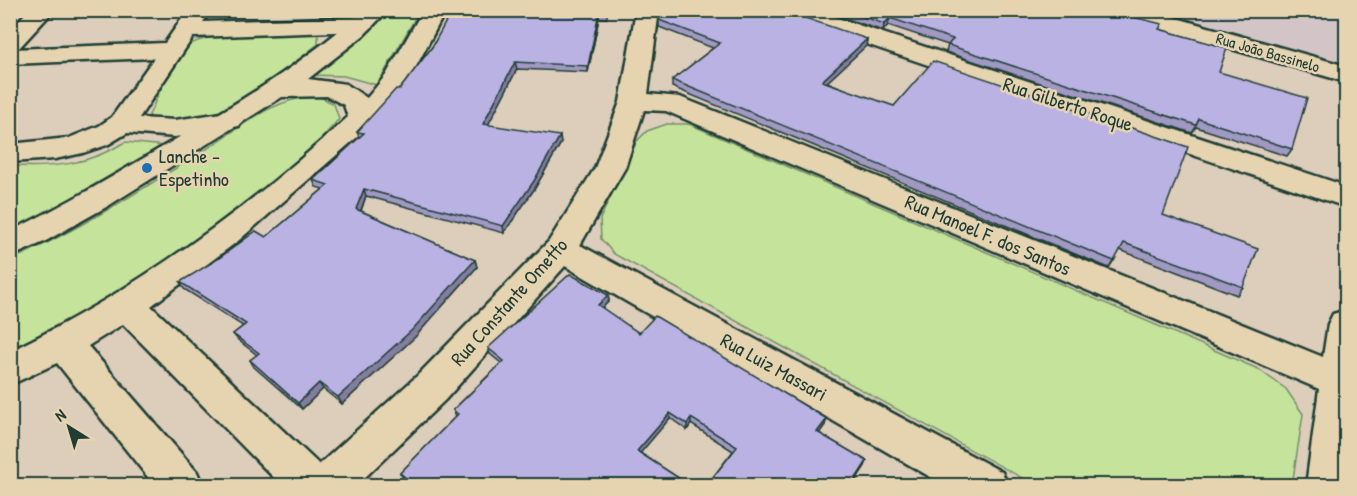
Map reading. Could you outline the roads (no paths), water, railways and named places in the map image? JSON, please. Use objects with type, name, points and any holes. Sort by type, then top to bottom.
[{"type":"street","points":[[10,44],[43,10]]},
{"type":"street","points":[[10,369],[64,344],[128,305],[224,237],[362,117],[396,78],[435,10]]},
{"type":"street","name":"Rua Constante Ometto","points":[[326,486],[431,388],[561,249],[610,168],[633,102],[648,10]]},
{"type":"street","name":"Rua Gilberto Roque","points":[[789,10],[1347,197]]},
{"type":"street","name":"Rua João Bassinelo","points":[[1121,10],[1347,74]]},
{"type":"street","points":[[10,57],[186,30],[370,17]]},
{"type":"street","points":[[10,245],[86,206],[229,120],[275,90],[370,17]]},
{"type":"street","points":[[10,153],[81,147],[107,136],[122,123],[186,30]]},
{"type":"street","points":[[275,90],[308,86],[336,90],[355,101],[362,117]]},
{"type":"street","name":"Rua Manoel F. dos Santos","points":[[633,102],[670,103],[1341,381]]},
{"type":"street","points":[[122,123],[161,130],[189,129],[229,120]]},
{"type":"street","name":"Rua Luiz Massari","points":[[561,249],[987,486]]},
{"type":"street","points":[[128,305],[312,486]]},
{"type":"street","points":[[1327,486],[1347,324]]},
{"type":"street","points":[[64,344],[182,486]]},
{"type":"place","name":"Lanche - Espetinho","points":[[147,168]]}]
